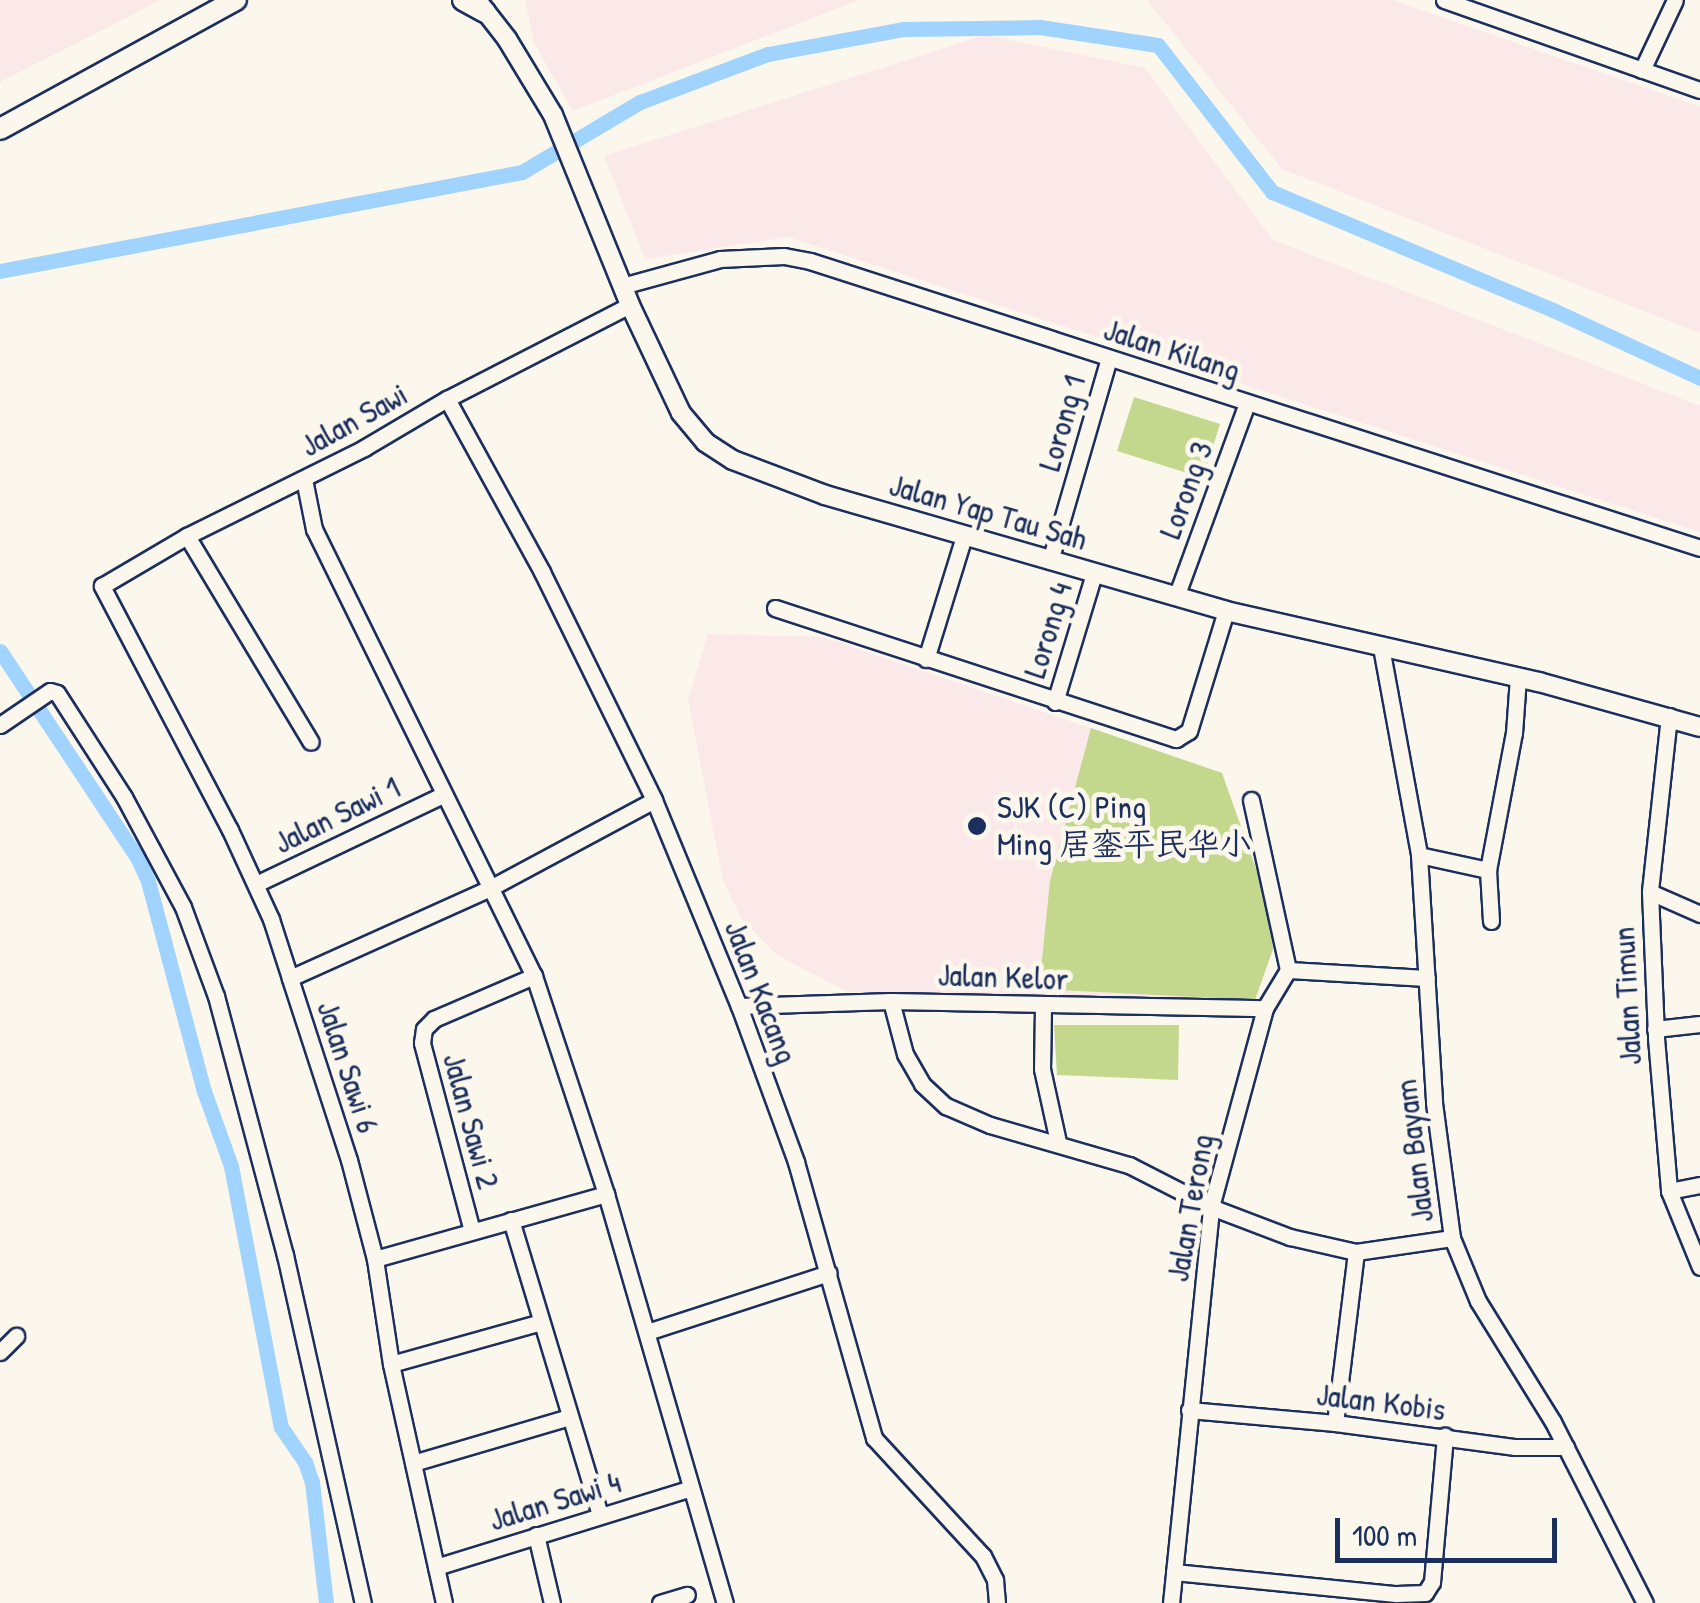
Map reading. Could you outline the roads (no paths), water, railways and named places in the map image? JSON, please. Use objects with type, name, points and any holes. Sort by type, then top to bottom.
[{"type":"main road","points":[[0,129],[236,0]]},
{"type":"main road","points":[[462,0],[491,4]]},
{"type":"street","points":[[1444,0],[1700,90]]},
{"type":"street","points":[[1642,70],[1675,0]]},
{"type":"street","name":"Jalan Yap Tau Sah","points":[[491,4],[576,164],[630,305],[681,413],[705,442],[733,460],[824,496],[1226,611],[1518,678],[1700,727]]},
{"type":"street","name":"Jalan Kilang","points":[[622,286],[720,259],[784,256],[1700,548]]},
{"type":"street","name":"Jalan Sawi","points":[[104,582],[630,305]]},
{"type":"street","name":"Lorong 1","points":[[1050,561],[1109,358]]},
{"type":"street","name":"Jalan Kacang","points":[[447,399],[542,572],[654,800],[739,1006],[796,1162],[874,1438],[983,1556],[995,1580],[997,1603]]},
{"type":"street","name":"Lorong 3","points":[[1176,596],[1247,403]]},
{"type":"street","points":[[304,479],[314,529],[534,976],[606,1194],[725,1603]]},
{"type":"street","points":[[188,536],[311,742]]},
{"type":"street","points":[[926,659],[964,536]]},
{"type":"street","name":"Lorong 4","points":[[1055,702],[1094,574]]},
{"type":"street","name":"Jalan Sawi 6","points":[[104,582],[103,592],[256,884],[290,978],[349,1160],[375,1259],[391,1364],[444,1603]]},
{"type":"street","points":[[774,608],[1055,702],[1184,738],[1226,611]]},
{"type":"street","name":"Jalan Bayam","points":[[1382,648],[1419,854],[1434,1104],[1452,1238],[1478,1302],[1566,1448],[1645,1603]]},
{"type":"street","points":[[1491,921],[1488,870],[1514,733],[1518,678]]},
{"type":"street","points":[[0,725],[50,691],[57,693],[124,797],[183,907],[216,996],[285,1256],[364,1603]]},
{"type":"street","name":"Jalan Timun","points":[[1668,716],[1650,892],[1656,1029],[1669,1191],[1700,1267]]},
{"type":"street","name":"Jalan Sawi 1","points":[[256,884],[442,794]]},
{"type":"street","points":[[290,978],[490,888],[654,800]]},
{"type":"street","points":[[1251,800],[1288,970],[1427,978]]},
{"type":"street","points":[[1419,854],[1488,870]]},
{"type":"street","points":[[1650,892],[1700,914]]},
{"type":"street","name":"Jalan Terong","points":[[1171,1603],[1211,1207],[1265,1008],[1288,970]]},
{"type":"street","name":"Jalan Sawi 2","points":[[472,1231],[422,1043],[424,1029],[434,1019],[534,976]]},
{"type":"street","points":[[891,1001],[905,1054],[922,1084],[946,1106],[990,1124],[1129,1165],[1211,1207],[1290,1236],[1356,1252],[1388,1251],[1452,1238]]},
{"type":"street","name":"Jalan Kelor","points":[[739,1006],[891,1001],[1265,1008]]},
{"type":"street","points":[[1043,1006],[1042,1069],[1058,1142]]},
{"type":"street","points":[[1656,1029],[1700,1024]]},
{"type":"street","points":[[1669,1191],[1700,1185]]},
{"type":"street","points":[[375,1259],[606,1194]]},
{"type":"street","points":[[511,1220],[600,1515]]},
{"type":"street","points":[[1336,1423],[1356,1252]]},
{"type":"street","points":[[647,1332],[829,1272]]},
{"type":"street","points":[[391,1364],[541,1322]]},
{"type":"street","points":[[0,1352],[16,1336]]},
{"type":"street","name":"Jalan Kobis","points":[[1189,1410],[1336,1423],[1515,1447],[1566,1448]]},
{"type":"street","points":[[413,1463],[569,1417]]},
{"type":"street","points":[[1174,1572],[1396,1594],[1425,1593],[1432,1582],[1444,1436]]},
{"type":"street","name":"Jalan Sawi 4","points":[[436,1567],[691,1488]]},
{"type":"street","points":[[536,1535],[552,1603]]},
{"type":"street","points":[[660,1603],[688,1595]]},
{"type":"waterway","points":[[0,271],[522,172],[640,102],[768,54],[903,29],[1040,27],[1158,45],[1272,192],[1553,310],[1700,378]]},
{"type":"waterway","points":[[0,651],[137,857],[148,881],[204,1091],[231,1166],[281,1427],[305,1462],[312,1482],[326,1603]]},
{"type":"place","name":"SJK (C) Ping Ming 居銮平民华小","points":[[977,826]]}]
